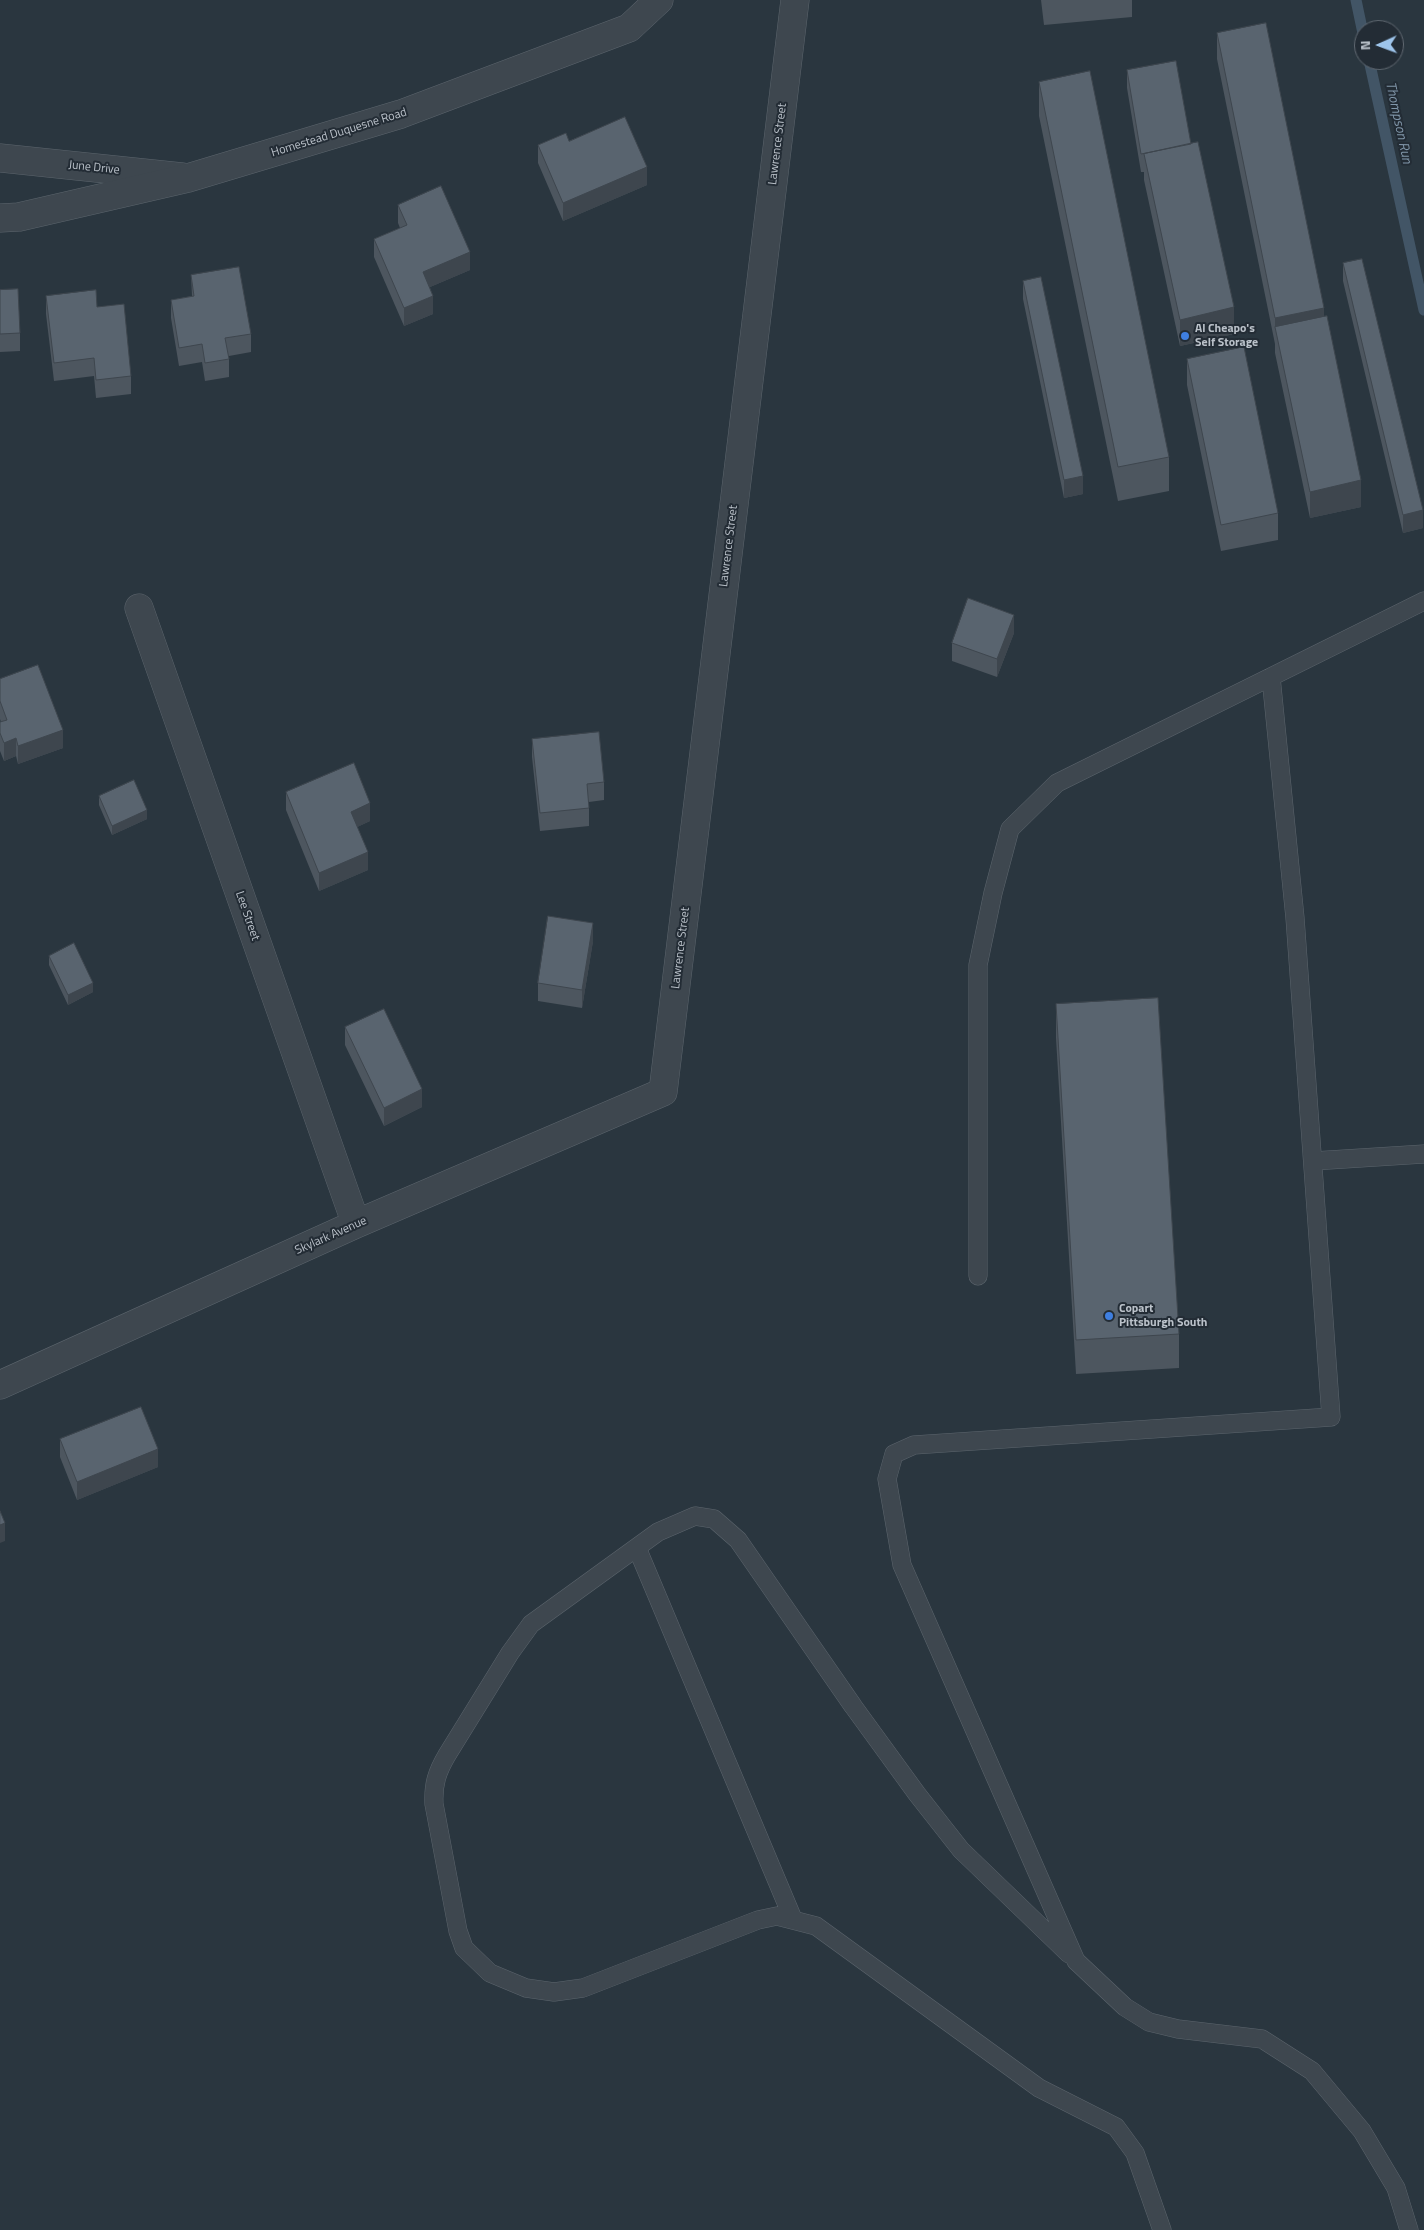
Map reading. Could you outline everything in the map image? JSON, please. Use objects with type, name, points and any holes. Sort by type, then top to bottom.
[{"type":"street","name":"Homestead Duquesne Road","points":[[0,218],[19,217],[188,178],[401,114],[629,28],[659,0]]},
{"type":"street","name":"Lawrence Street","points":[[664,1092],[795,0]]},
{"type":"street","name":"June Drive","points":[[0,158],[188,178]]},
{"type":"street","name":"Lee Street","points":[[138,608],[356,1224]]},
{"type":"street","name":"Skylark Avenue","points":[[0,1385],[356,1224],[664,1092]]},
{"type":"lane","points":[[978,1276],[978,965],[993,892],[1010,829],[1057,783],[1424,601]]},
{"type":"lane","points":[[1076,1962],[902,1565],[887,1479],[894,1454],[914,1445],[1331,1417],[1296,918],[1271,677]]},
{"type":"lane","points":[[1313,1160],[1424,1154]]},
{"type":"lane","points":[[1162,2230],[1134,2153],[1116,2126],[1039,2088],[816,1926],[777,1916],[758,1920],[583,1988],[554,1992],[526,1988],[490,1973],[464,1948],[458,1931],[434,1804],[433,1787],[438,1771],[510,1653],[531,1624],[658,1532],[695,1516],[714,1519],[738,1540],[858,1714],[961,1850],[1124,2007],[1149,2022],[1178,2029],[1262,2039],[1312,2071],[1362,2131],[1396,2188],[1409,2230]]},
{"type":"lane","points":[[637,1548],[794,1920]]},
{"type":"building","points":[[1266,23],[1324,308],[1275,318],[1217,33]]},
{"type":"building","points":[[1176,61],[1191,144],[1141,154],[1127,70]]},
{"type":"building","points":[[1090,71],[1169,457],[1118,467],[1039,82]]},
{"type":"building","points":[[625,117],[647,167],[563,203],[538,145],[566,133],[569,141]]},
{"type":"building","points":[[1198,142],[1234,307],[1180,320],[1144,154]]},
{"type":"building","points":[[441,186],[470,252],[423,272],[433,296],[404,308],[374,239],[407,225],[398,205]]},
{"type":"building","points":[[1362,259],[1423,510],[1403,515],[1343,263]]},
{"type":"building","points":[[239,267],[251,334],[225,338],[229,359],[205,363],[202,344],[179,348],[171,300],[194,296],[191,275]]},
{"type":"building","points":[[1041,277],[1083,476],[1064,480],[1023,281]]},
{"type":"building","points":[[18,289],[20,333],[0,334],[0,290]]},
{"type":"building","points":[[96,290],[97,307],[124,304],[131,376],[96,380],[94,358],[54,363],[46,296]]},
{"type":"building","points":[[1327,316],[1361,480],[1310,492],[1275,327]]},
{"type":"building","points":[[1244,347],[1278,513],[1221,525],[1187,359]]},
{"type":"building","points":[[968,598],[1014,615],[997,659],[952,643]]},
{"type":"building","points":[[38,665],[63,730],[18,746],[16,738],[4,743],[0,733],[0,722],[7,720],[0,701],[0,679]]},
{"type":"building","points":[[599,732],[604,782],[587,784],[589,808],[540,813],[532,739]]},
{"type":"building","points":[[354,763],[370,803],[351,812],[368,852],[319,873],[286,792]]},
{"type":"building","points":[[134,780],[147,810],[112,826],[99,796]]},
{"type":"building","points":[[548,916],[593,923],[582,990],[538,983]]},
{"type":"building","points":[[74,943],[93,983],[68,995],[49,956]]},
{"type":"building","points":[[1158,998],[1179,1334],[1076,1340],[1056,1004]]},
{"type":"building","points":[[384,1009],[422,1089],[384,1108],[345,1027]]},
{"type":"building","points":[[141,1407],[158,1449],[77,1482],[60,1439]]},
{"type":"building","points":[[0,1511],[5,1523],[0,1525]]},
{"type":"waterway","name":"Thompson Run","points":[[1356,0],[1360,20]]},
{"type":"waterway","name":"Thompson Run","points":[[1371,70],[1424,310]]},
{"type":"place","name":"Al Cheapo's Self Storage","points":[[1185,336]]},
{"type":"place","name":"Copart Pittsburgh South","points":[[1109,1316]]}]
